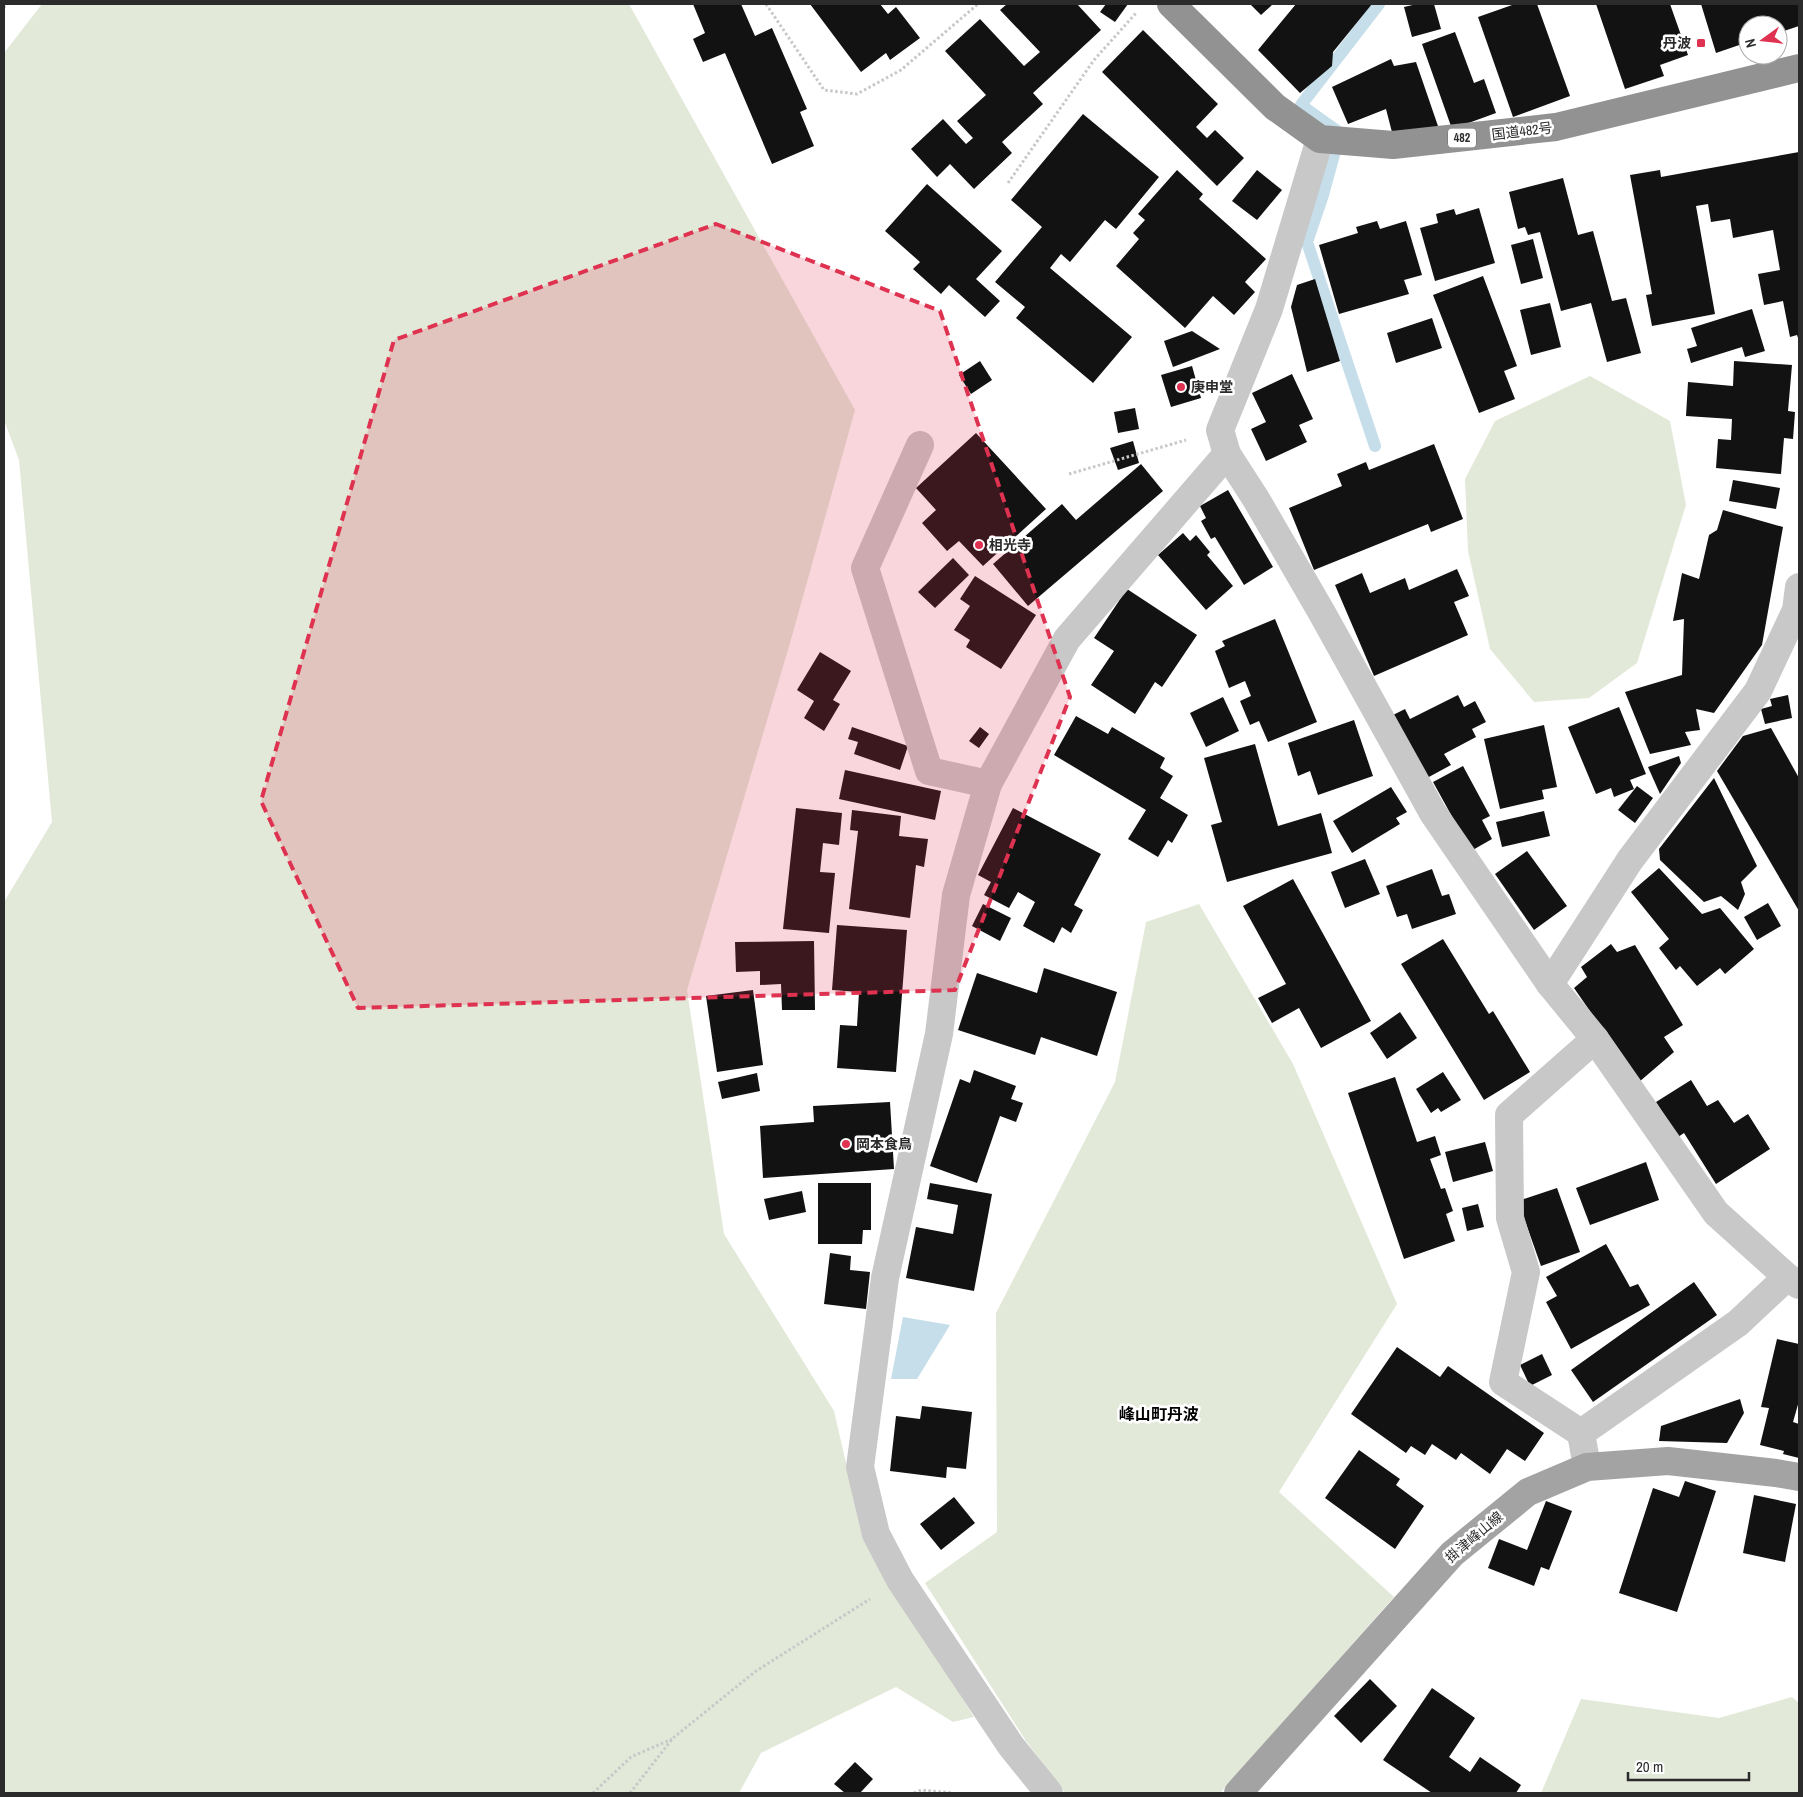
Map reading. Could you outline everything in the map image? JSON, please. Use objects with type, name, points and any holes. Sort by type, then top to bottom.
[{"type":"highway","points":[[1171,4],[1275,107],[1320,139]]},
{"type":"highway","name":"国道482号","points":[[1320,139],[1393,145],[1556,127],[1799,68]]},
{"type":"main road","name":"掛津峰山線","points":[[1238,1793],[1452,1554],[1528,1492],[1587,1467],[1668,1461],[1799,1477]]},
{"type":"street","points":[[1049,1793],[1012,1746],[900,1580],[876,1534],[860,1467],[885,1278],[939,1034],[956,895],[988,784],[1067,639],[1223,442],[1269,309],[1320,139]]},
{"type":"street","points":[[1223,442],[1322,613],[1433,813],[1550,984],[1595,1039],[1716,1213],[1793,1281],[1738,1323],[1580,1433]]},
{"type":"street","points":[[920,445],[865,568],[929,771],[988,784]]},
{"type":"street","points":[[1550,984],[1630,860],[1758,691],[1798,603]]},
{"type":"street","points":[[1587,1467],[1580,1433],[1503,1382],[1526,1272],[1510,1218],[1509,1115],[1595,1039]]},
{"type":"path","points":[[4,8],[5,4]]},
{"type":"path","points":[[766,4],[824,90],[857,94],[901,70],[978,4]]},
{"type":"path","points":[[1008,183],[1094,60],[1138,11]]},
{"type":"path","points":[[1069,474],[1223,442]]},
{"type":"path","points":[[630,1793],[673,1738],[756,1671],[900,1580]]},
{"type":"path","points":[[593,1793],[631,1757],[673,1738]]},
{"type":"path","points":[[914,1793],[921,1790],[953,1793]]},
{"type":"highlighted area","points":[[716,224],[940,311],[1070,697],[955,990],[358,1008],[261,801],[394,340]]},
{"type":"green space","points":[[42,4],[629,4],[855,410],[790,643],[687,990],[724,1234],[834,1411],[864,1541],[974,1717],[953,1722],[896,1687],[761,1753],[739,1793],[4,1793],[4,902],[52,822],[19,460],[4,420],[4,53]]},
{"type":"green space","points":[[1590,376],[1670,421],[1686,505],[1637,663],[1589,698],[1534,702],[1490,649],[1468,551],[1465,479],[1495,421]]},
{"type":"green space","points":[[1199,904],[1293,1064],[1397,1304],[1279,1492],[1394,1597],[1220,1793],[1065,1793],[1026,1741],[925,1583],[997,1532],[996,1313],[1115,1082],[1146,922]]},
{"type":"green space","points":[[1792,1697],[1799,1703],[1799,1793],[1541,1793],[1581,1699],[1719,1718]]},
{"type":"water","points":[[903,1317],[950,1325],[917,1379],[891,1379]]},
{"type":"building","points":[[693,4],[741,4],[755,36],[772,28],[807,109],[800,112],[814,146],[772,164],[725,53],[703,62],[693,39],[705,33]]},
{"type":"building","points":[[810,4],[880,4],[888,14],[896,7],[920,38],[890,60],[886,53],[861,72]]},
{"type":"building","points":[[1007,4],[1077,4],[1101,30],[1033,93],[1043,104],[1002,142],[1012,153],[974,189],[950,164],[937,177],[911,149],[943,119],[966,144],[973,138],[957,121],[986,95],[945,51],[980,19],[1024,66],[1040,52],[1000,10]]},
{"type":"building","points":[[1106,4],[1128,4],[1115,22],[1100,12]]},
{"type":"building","points":[[1250,4],[1273,4],[1261,15]]},
{"type":"building","points":[[1296,4],[1372,4],[1333,52],[1332,66],[1300,93],[1258,50]]},
{"type":"building","points":[[1417,4],[1434,4],[1441,29],[1412,37],[1404,7]]},
{"type":"building","points":[[1515,4],[1537,4],[1570,96],[1513,117],[1478,17]]},
{"type":"building","points":[[1596,4],[1670,4],[1688,55],[1660,65],[1664,76],[1625,89]]},
{"type":"building","points":[[1701,4],[1799,4],[1799,26],[1788,30],[1788,15],[1738,15],[1738,45],[1716,53]]},
{"type":"building","points":[[1143,30],[1218,104],[1196,127],[1207,138],[1215,130],[1244,158],[1217,186],[1102,72]]},
{"type":"building","points":[[1455,32],[1474,83],[1484,79],[1496,113],[1452,129],[1422,44]]},
{"type":"building","points":[[1391,59],[1394,66],[1416,62],[1439,129],[1394,140],[1386,109],[1348,124],[1332,87]]},
{"type":"building","points":[[1083,114],[1159,177],[1116,229],[1105,220],[1070,262],[1061,254],[1050,268],[1132,337],[1093,383],[1016,318],[1025,307],[995,282],[1042,227],[1011,200]]},
{"type":"building","points":[[1799,152],[1799,341],[1797,335],[1790,337],[1783,301],[1764,305],[1758,274],[1780,270],[1773,230],[1733,238],[1730,219],[1711,222],[1708,204],[1696,206],[1715,314],[1652,326],[1646,295],[1652,294],[1630,175],[1660,170],[1661,177]]},
{"type":"building","points":[[1177,170],[1203,194],[1199,199],[1266,259],[1245,282],[1255,292],[1234,315],[1213,296],[1185,328],[1116,266],[1139,239],[1133,233],[1145,220],[1138,214]]},
{"type":"building","points":[[1257,170],[1282,190],[1257,220],[1232,201]]},
{"type":"building","points":[[1563,178],[1578,235],[1593,231],[1612,301],[1626,298],[1641,353],[1607,362],[1591,303],[1561,311],[1540,232],[1528,235],[1525,227],[1518,229],[1509,192]]},
{"type":"building","points":[[927,184],[1002,251],[976,279],[1000,301],[985,317],[949,285],[941,294],[913,269],[920,262],[885,231]]},
{"type":"building","points":[[1479,208],[1495,263],[1435,281],[1420,228],[1438,223],[1436,214],[1454,209],[1456,215]]},
{"type":"building","points":[[1377,221],[1380,229],[1406,221],[1422,275],[1404,280],[1409,294],[1339,314],[1319,245],[1358,233],[1356,227]]},
{"type":"building","points":[[1533,239],[1543,278],[1521,284],[1511,245]]},
{"type":"building","points":[[1483,276],[1517,366],[1504,371],[1515,399],[1479,413],[1433,295]]},
{"type":"building","points":[[1315,279],[1340,361],[1307,372],[1291,307],[1297,285]]},
{"type":"building","points":[[1550,303],[1561,347],[1531,355],[1520,310]]},
{"type":"building","points":[[1752,309],[1765,351],[1745,357],[1742,347],[1691,363],[1687,349],[1697,346],[1691,328]]},
{"type":"building","points":[[1432,318],[1442,348],[1396,363],[1387,333]]},
{"type":"building","points":[[1192,331],[1220,349],[1173,367],[1164,341]]},
{"type":"building","points":[[980,361],[992,380],[971,394],[959,375]]},
{"type":"building","points":[[1734,361],[1792,365],[1788,411],[1795,412],[1793,439],[1784,438],[1781,474],[1716,468],[1718,439],[1731,440],[1732,419],[1686,416],[1688,382],[1733,386]]},
{"type":"building","name":"庚申堂","points":[[1192,366],[1201,398],[1171,407],[1161,375]]},
{"type":"building","points":[[1292,374],[1313,419],[1299,425],[1307,442],[1266,461],[1251,429],[1266,422],[1252,393]]},
{"type":"building","points":[[1135,408],[1139,429],[1118,433],[1114,412]]},
{"type":"building","points":[[976,433],[1046,509],[983,566],[959,541],[947,551],[922,523],[936,510],[916,488]]},
{"type":"building","points":[[1133,441],[1139,463],[1118,470],[1110,448]]},
{"type":"building","points":[[1434,444],[1463,519],[1431,532],[1428,524],[1314,570],[1289,508],[1342,486],[1337,474],[1366,462],[1369,470]]},
{"type":"building","points":[[1141,464],[1163,491],[1028,606],[993,564],[1062,504],[1076,520]]},
{"type":"building","points":[[1733,480],[1780,488],[1776,509],[1729,501]]},
{"type":"building","points":[[1228,490],[1273,567],[1244,585],[1215,537],[1211,539],[1201,521],[1206,518],[1200,506]]},
{"type":"building","points":[[1723,510],[1783,527],[1762,645],[1714,713],[1696,709],[1700,730],[1685,732],[1691,745],[1650,754],[1625,692],[1682,675],[1684,619],[1673,621],[1682,573],[1699,579],[1709,535],[1717,530]]},
{"type":"building","points":[[1183,533],[1190,541],[1196,535],[1210,552],[1207,555],[1233,586],[1206,610],[1158,555]]},
{"type":"building","points":[[953,558],[969,575],[935,608],[918,592]]},
{"type":"building","points":[[1457,569],[1469,596],[1454,602],[1468,635],[1374,676],[1335,585],[1362,573],[1370,593],[1405,578],[1409,590]]},
{"type":"building","points":[[975,576],[1036,615],[1001,669],[966,647],[970,640],[954,630],[970,606],[960,599]]},
{"type":"building","points":[[1127,589],[1197,635],[1162,687],[1155,682],[1135,714],[1091,685],[1114,651],[1094,638]]},
{"type":"building","points":[[1275,619],[1317,722],[1268,742],[1259,721],[1250,725],[1240,701],[1251,696],[1245,681],[1229,688],[1215,651],[1225,646],[1222,641]]},
{"type":"building","points":[[820,652],[851,671],[833,700],[840,704],[824,731],[804,718],[814,701],[797,690]]},
{"type":"building","points":[[1458,695],[1464,707],[1475,701],[1486,722],[1472,729],[1476,737],[1444,754],[1451,765],[1427,778],[1393,715],[1405,709],[1410,719]]},
{"type":"building","points":[[1788,695],[1792,718],[1765,724],[1761,709],[1772,706],[1770,699]]},
{"type":"building","points":[[1223,697],[1239,731],[1206,747],[1190,713]]},
{"type":"building","points":[[1619,707],[1646,774],[1630,780],[1634,789],[1614,797],[1611,788],[1596,794],[1568,727]]},
{"type":"building","points":[[1076,716],[1108,734],[1112,727],[1165,758],[1160,768],[1173,776],[1160,798],[1188,815],[1172,843],[1168,840],[1158,857],[1128,839],[1146,810],[1054,755]]},
{"type":"building","points":[[1354,720],[1373,776],[1318,795],[1310,771],[1298,776],[1288,743]]},
{"type":"building","points":[[1544,725],[1557,787],[1542,790],[1544,799],[1500,809],[1484,739]]},
{"type":"building","points":[[852,727],[908,746],[900,770],[854,754],[858,742],[848,739]]},
{"type":"building","points":[[980,727],[989,734],[979,748],[969,741]]},
{"type":"building","points":[[1771,728],[1799,778],[1799,911],[1717,771],[1743,736]]},
{"type":"building","points":[[1255,744],[1278,826],[1321,813],[1332,853],[1227,882],[1211,825],[1222,822],[1204,758]]},
{"type":"building","points":[[1679,756],[1681,763],[1660,794],[1648,767]]},
{"type":"building","points":[[1463,766],[1490,816],[1482,820],[1492,839],[1471,851],[1433,782]]},
{"type":"building","points":[[845,770],[941,791],[935,820],[839,799]]},
{"type":"building","points":[[1714,778],[1757,866],[1741,882],[1745,894],[1738,910],[1721,896],[1704,902],[1660,860],[1659,849]]},
{"type":"building","points":[[1637,786],[1653,798],[1635,823],[1618,810]]},
{"type":"building","points":[[1391,787],[1407,812],[1396,818],[1400,824],[1352,853],[1333,821]]},
{"type":"building","points":[[796,808],[842,813],[839,845],[823,843],[820,872],[835,873],[829,933],[783,929]]},
{"type":"building","points":[[1013,808],[1101,854],[1074,905],[1083,910],[1071,933],[1062,927],[1054,943],[1023,926],[1035,902],[1018,892],[1009,908],[984,895],[991,882],[978,875]]},
{"type":"building","points":[[852,810],[901,816],[899,836],[928,839],[924,867],[916,865],[910,918],[849,909],[858,831],[850,830]]},
{"type":"building","points":[[1544,811],[1550,836],[1502,847],[1496,822]]},
{"type":"building","points":[[1527,851],[1567,906],[1534,930],[1495,874]]},
{"type":"building","points":[[1365,859],[1380,894],[1345,908],[1331,872]]},
{"type":"building","points":[[1659,868],[1702,914],[1720,908],[1754,949],[1725,974],[1720,968],[1697,986],[1680,966],[1676,970],[1659,948],[1669,939],[1631,892]]},
{"type":"building","points":[[1432,869],[1442,896],[1449,894],[1456,914],[1412,929],[1407,914],[1397,917],[1386,886]]},
{"type":"building","points":[[1293,879],[1371,1021],[1321,1048],[1299,1008],[1272,1023],[1258,998],[1286,984],[1243,906]]},
{"type":"building","points":[[1768,903],[1781,926],[1757,940],[1744,917]]},
{"type":"building","points":[[983,904],[1011,918],[1000,941],[972,926]]},
{"type":"building","points":[[837,925],[907,930],[896,1072],[837,1068],[840,1025],[857,1026],[859,992],[832,990]]},
{"type":"building","points":[[1443,939],[1489,1014],[1493,1011],[1530,1072],[1484,1100],[1401,964]]},
{"type":"building","points":[[814,941],[815,1010],[782,1010],[781,984],[760,985],[760,971],[736,972],[735,942]]},
{"type":"building","points":[[1611,944],[1617,952],[1635,945],[1683,1025],[1664,1037],[1674,1052],[1639,1082],[1574,988],[1587,977],[1581,967]]},
{"type":"building","points":[[1044,968],[1117,992],[1097,1056],[1041,1037],[1035,1055],[958,1030],[977,973],[1037,993]]},
{"type":"building","points":[[753,990],[763,1065],[717,1072],[706,996]]},
{"type":"building","points":[[1400,1012],[1417,1038],[1387,1059],[1370,1033]]},
{"type":"building","points":[[974,1070],[1016,1086],[1011,1099],[1023,1103],[1016,1122],[1000,1116],[977,1183],[930,1166],[960,1079],[970,1083]]},
{"type":"building","points":[[1443,1072],[1461,1100],[1441,1112],[1438,1108],[1431,1113],[1416,1089]]},
{"type":"building","points":[[757,1073],[760,1091],[722,1099],[718,1082]]},
{"type":"building","points":[[1395,1077],[1417,1142],[1435,1136],[1441,1155],[1430,1159],[1441,1189],[1445,1188],[1453,1211],[1446,1214],[1455,1241],[1404,1259],[1348,1093]]},
{"type":"building","points":[[1691,1080],[1707,1106],[1718,1100],[1734,1123],[1748,1114],[1770,1149],[1716,1184],[1684,1133],[1678,1137],[1656,1102]]},
{"type":"building","points":[[890,1102],[894,1169],[763,1178],[760,1126],[814,1122],[813,1106]]},
{"type":"building","points":[[1485,1142],[1493,1171],[1453,1182],[1445,1152]]},
{"type":"building","points":[[1646,1162],[1659,1200],[1590,1225],[1576,1188]]},
{"type":"building","points":[[818,1183],[871,1183],[871,1230],[863,1230],[862,1244],[818,1244]]},
{"type":"building","points":[[930,1183],[992,1194],[974,1291],[906,1278],[916,1227],[953,1234],[958,1205],[927,1199]]},
{"type":"building","points":[[1557,1188],[1580,1252],[1541,1266],[1518,1201]]},
{"type":"building","points":[[802,1191],[806,1212],[769,1220],[764,1199]]},
{"type":"building","points":[[1478,1204],[1484,1227],[1467,1231],[1462,1208]]},
{"type":"building","points":[[1606,1244],[1630,1287],[1638,1284],[1650,1305],[1571,1349],[1546,1302],[1557,1296],[1546,1277]]},
{"type":"building","points":[[830,1253],[851,1256],[850,1270],[870,1272],[866,1309],[824,1304]]},
{"type":"building","points":[[1694,1282],[1717,1315],[1593,1402],[1571,1370]]},
{"type":"building","points":[[1777,1339],[1799,1344],[1799,1401],[1793,1422],[1799,1424],[1799,1458],[1783,1454],[1784,1451],[1760,1445],[1769,1408],[1761,1407]]},
{"type":"building","points":[[1397,1347],[1440,1377],[1448,1366],[1544,1433],[1525,1461],[1507,1449],[1490,1474],[1461,1453],[1456,1460],[1432,1444],[1425,1455],[1411,1446],[1406,1453],[1351,1414]]},
{"type":"building","points":[[1542,1354],[1552,1375],[1530,1386],[1520,1365]]},
{"type":"building","points":[[1740,1399],[1744,1413],[1727,1443],[1659,1441],[1661,1426]]},
{"type":"building","points":[[922,1406],[972,1412],[966,1469],[947,1467],[946,1478],[890,1471],[896,1416],[920,1419]]},
{"type":"building","points":[[1359,1450],[1400,1479],[1396,1485],[1424,1506],[1395,1549],[1325,1498]]},
{"type":"building","points":[[1685,1481],[1716,1491],[1677,1612],[1619,1593],[1653,1488],[1679,1497]]},
{"type":"building","points":[[1754,1495],[1796,1504],[1785,1562],[1743,1553]]},
{"type":"building","points":[[954,1497],[975,1523],[941,1550],[920,1524]]},
{"type":"building","points":[[1546,1501],[1572,1511],[1549,1570],[1541,1567],[1534,1586],[1488,1568],[1499,1539],[1527,1550]]},
{"type":"building","points":[[1370,1679],[1397,1706],[1361,1743],[1334,1716]]},
{"type":"building","points":[[1432,1688],[1475,1718],[1449,1757],[1470,1772],[1480,1757],[1521,1785],[1516,1793],[1432,1793],[1383,1760]]},
{"type":"building","points":[[855,1762],[873,1779],[860,1793],[845,1793],[834,1784]]},
{"type":"waterway","points":[[1375,446],[1307,242],[1323,195],[1340,133],[1301,105],[1379,4]]},
{"type":"place","name":"丹波","points":[[1701,43]]},
{"type":"place","name":"庚申堂","points":[[1181,387]]},
{"type":"place","name":"相光寺","points":[[979,545]]},
{"type":"place","name":"岡本食鳥","points":[[846,1144]]},
{"type":"district","name":"峰山町丹波","points":[[1159,1414]]}]
